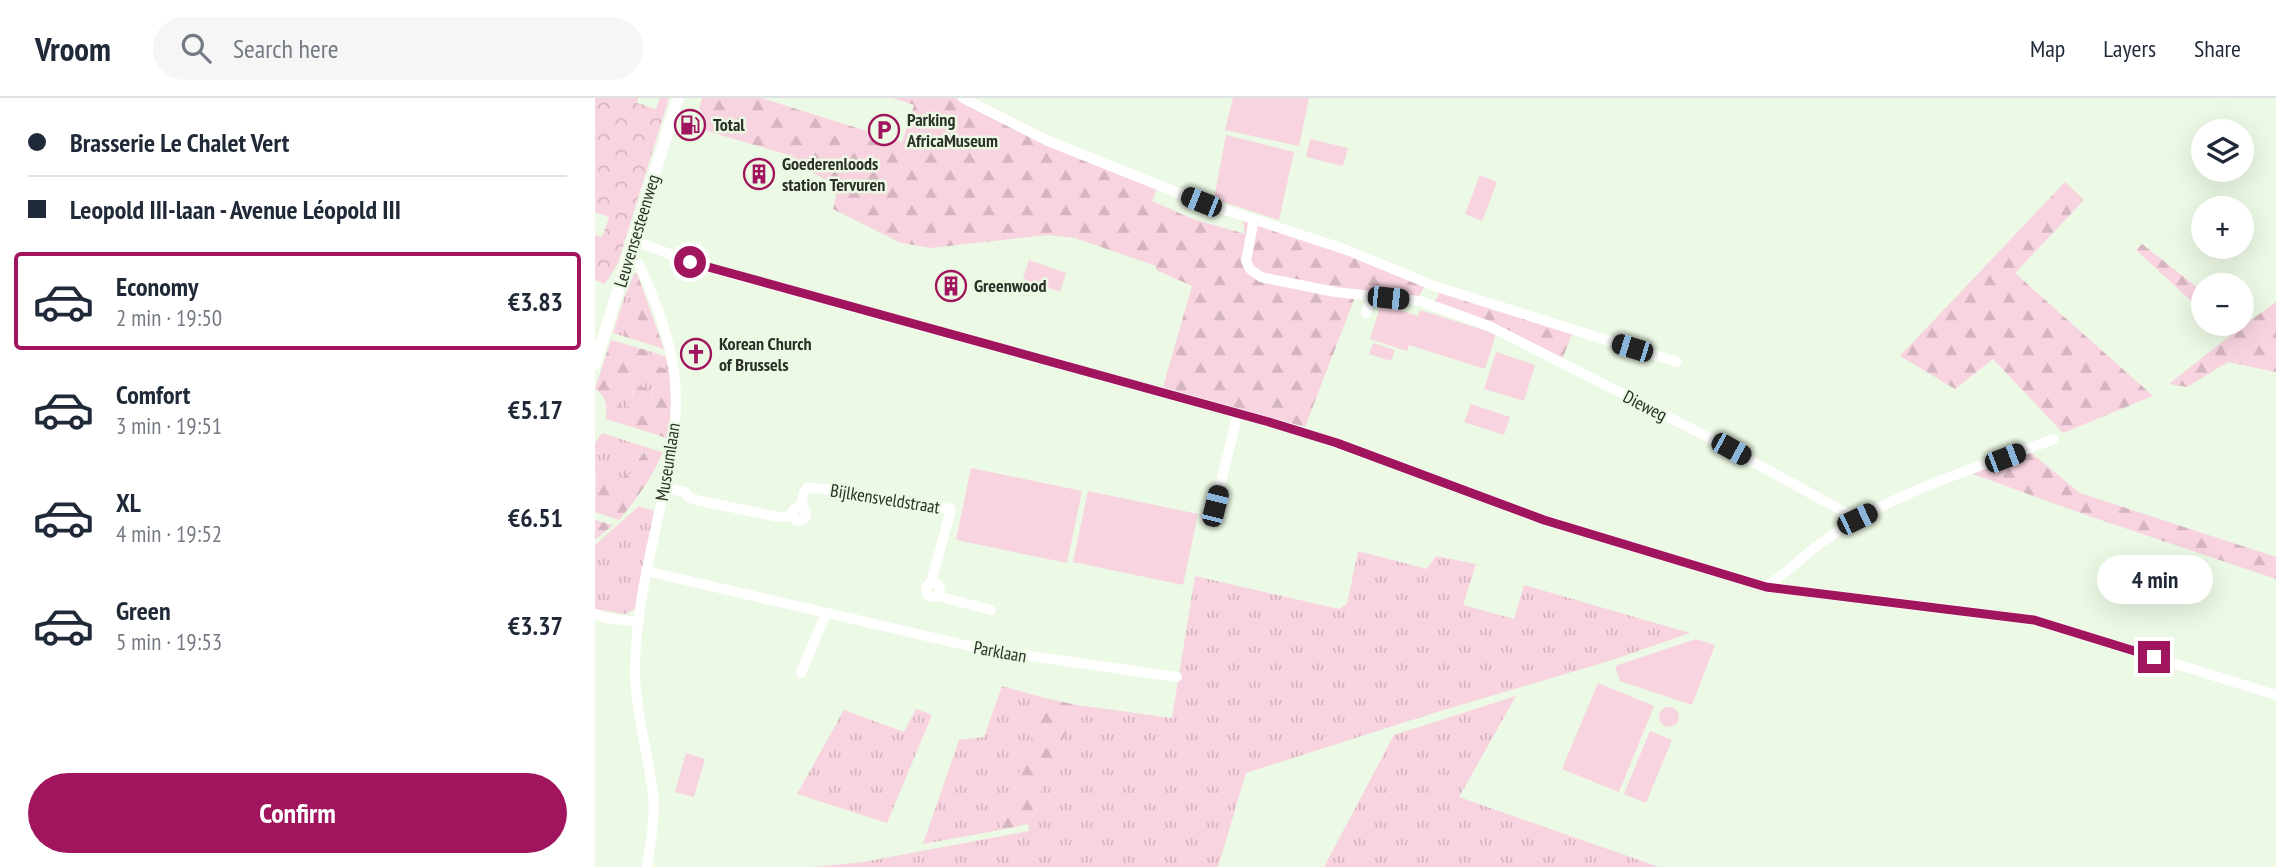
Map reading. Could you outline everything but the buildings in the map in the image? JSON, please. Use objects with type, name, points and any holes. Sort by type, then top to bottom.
[{"type":"main road","name":"Leuvensesteenweg","points":[[595,364],[678,98]]},
{"type":"street","points":[[963,98],[1082,156],[1201,202],[1347,250],[1434,286],[1677,362]]},
{"type":"street","name":"Dieweg","points":[[1254,219],[1246,256],[1248,267],[1256,274],[1273,281],[1313,289],[1428,303],[1502,332],[1709,437],[1857,519]]},
{"type":"street","points":[[635,241],[699,265],[1238,413],[1337,443],[1544,520],[1766,587],[2034,620],[2276,695]]},
{"type":"street","name":"Museumlaan","points":[[639,264],[665,330],[675,378],[675,432],[646,571],[635,679],[653,795],[654,831],[647,867]]},
{"type":"street","points":[[1428,303],[1434,286]]},
{"type":"street","points":[[1366,313],[1372,296]]},
{"type":"street","points":[[1205,519],[1215,506],[1238,413]]},
{"type":"street","points":[[1766,587],[1809,551],[1857,519],[1920,489],[2054,439]]},
{"type":"street","name":"Bijlkensveldstraat","points":[[664,492],[685,492],[688,497],[779,517],[797,512],[807,488],[951,509],[931,583],[940,587],[938,595],[941,597],[991,610]]},
{"type":"street","name":"Parklaan","points":[[646,571],[1002,653],[1177,677]]},
{"type":"street","points":[[801,673],[825,613]]},
{"type":"street","points":[[595,614],[639,622]]},
{"type":"green space","points":[[595,98],[638,98],[637,103],[656,109],[660,98],[669,98],[618,263],[605,284],[595,280],[595,235],[602,237],[609,217],[595,212]]},
{"type":"green space","points":[[702,98],[761,98],[902,142],[914,105],[892,98],[954,98],[1094,165],[1157,188],[1152,201],[1193,219],[1245,234],[1243,220],[1346,255],[1425,286],[1415,303],[1355,297],[1305,427],[1163,387],[1192,286],[1156,270],[1156,266],[1075,238],[1048,235],[931,248],[901,243],[833,209],[838,186],[809,171],[792,156],[703,130],[706,119],[699,108]]},
{"type":"green space","points":[[1233,98],[1309,98],[1299,146],[1225,130]]},
{"type":"green space","points":[[1226,135],[1294,152],[1279,220],[1214,199]]},
{"type":"green space","points":[[1310,139],[1348,148],[1343,166],[1306,157]]},
{"type":"green space","points":[[1480,175],[1497,182],[1482,221],[1465,214]]},
{"type":"green space","points":[[2065,182],[2084,200],[2015,273],[2153,396],[2063,433],[1993,359],[1955,389],[1900,356]]},
{"type":"green space","points":[[2142,244],[2191,283],[2191,301],[2136,250]]},
{"type":"green space","points":[[1029,260],[1066,273],[1060,292],[1023,279]]},
{"type":"green space","points":[[637,273],[664,349],[623,336],[629,328],[634,328],[641,311],[637,297],[624,298],[634,274]]},
{"type":"green space","points":[[1440,291],[1573,332],[1561,362],[1435,302]]},
{"type":"green space","points":[[637,297],[641,311],[634,328],[629,328],[623,336],[613,333],[624,298]]},
{"type":"green space","points":[[2276,302],[2276,372],[2228,362],[2187,387],[2169,384],[2230,336],[2254,336],[2254,318]]},
{"type":"green space","points":[[1381,304],[1418,316],[1420,310],[1496,334],[1485,369],[1409,345],[1407,351],[1370,339]]},
{"type":"green space","points":[[611,340],[649,351],[650,358],[647,362],[640,362],[638,370],[620,378],[618,400],[624,411],[637,386],[647,388],[651,397],[654,394],[653,376],[658,367],[669,370],[671,404],[667,438],[606,419],[605,402],[595,389]]},
{"type":"green space","points":[[1373,343],[1395,350],[1391,361],[1369,354]]},
{"type":"green space","points":[[649,351],[666,357],[669,370],[650,398],[647,388],[632,391],[631,404],[624,411],[618,400],[620,378],[638,370],[640,362],[650,358]]},
{"type":"green space","points":[[1496,352],[1535,365],[1524,401],[1484,389]]},
{"type":"green space","points":[[1471,404],[1510,417],[1504,435],[1464,422]]},
{"type":"green space","points":[[602,433],[655,450],[650,453],[643,452],[631,469],[632,474],[622,481],[623,486],[613,483],[611,475],[596,471],[595,475],[595,443]]},
{"type":"green space","points":[[2029,451],[2080,493],[2276,557],[2276,579],[1973,474]]},
{"type":"green space","points":[[644,452],[663,452],[659,461],[644,488],[619,520],[595,512],[596,471],[607,474],[613,483],[622,486],[623,477],[632,474],[631,469]]},
{"type":"green space","points":[[971,468],[1082,491],[1067,563],[956,540]]},
{"type":"green space","points":[[1088,491],[1198,514],[1183,585],[1073,562]]},
{"type":"green space","points":[[639,506],[654,511],[636,608],[626,614],[595,609],[595,545]]},
{"type":"green space","points":[[595,520],[613,525],[595,540]]},
{"type":"green space","points":[[1358,551],[1427,569],[1436,556],[1476,564],[1463,605],[1514,619],[1524,585],[1690,633],[1609,661],[1246,773],[1218,867],[813,867],[863,862],[1029,831],[1028,824],[1077,705],[1172,718],[1195,576],[1339,609],[1347,604]]},
{"type":"green space","points":[[1696,639],[1715,645],[1692,705],[1620,681],[1615,666]]},
{"type":"green space","points":[[1598,683],[1654,706],[1619,792],[1562,769]]},
{"type":"green space","points":[[1002,686],[1045,698],[1000,830],[923,844],[959,740],[984,737]]},
{"type":"green space","points":[[1516,696],[1459,797],[1659,867],[1324,867],[1394,735]]},
{"type":"green space","points":[[1045,698],[1077,705],[1028,824],[1000,830]]},
{"type":"green space","points":[[1665,707],[1673,707],[1679,717],[1673,727],[1665,727],[1659,721],[1659,713]]},
{"type":"green space","points":[[916,709],[932,715],[887,823],[797,794],[844,710],[904,732]]},
{"type":"green space","points":[[1650,731],[1672,740],[1646,803],[1624,794]]},
{"type":"green space","points":[[686,753],[705,759],[694,797],[675,792]]},
{"type":"place","name":"Total","points":[[690,125]]},
{"type":"place","name":"Parking AfricaMuseum","points":[[884,130]]},
{"type":"place","name":"Goederenloods station Tervuren","points":[[759,174]]},
{"type":"place","name":"Greenwood","points":[[951,286]]},
{"type":"place","name":"Korean Church of Brussels","points":[[696,354]]},
{"type":"route","points":[[690,262],[1269,422],[1337,443],[1544,520],[1766,587],[2034,620],[2154,657]]}]
